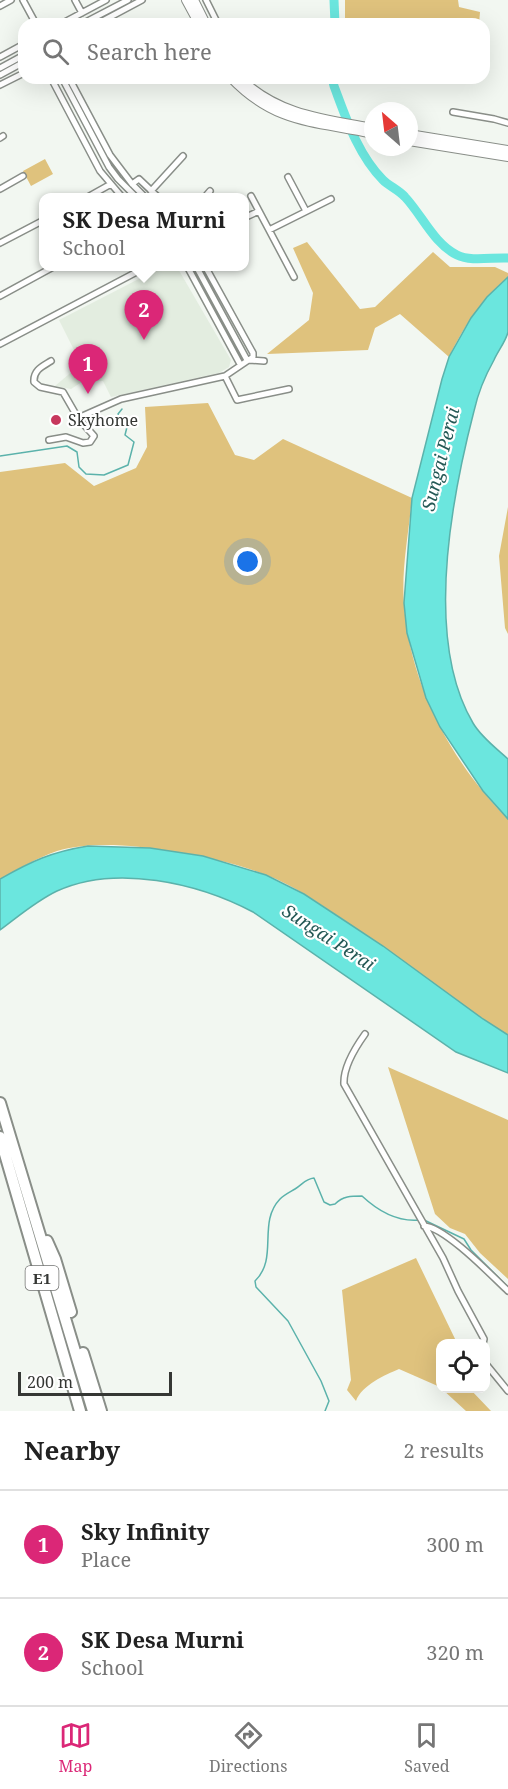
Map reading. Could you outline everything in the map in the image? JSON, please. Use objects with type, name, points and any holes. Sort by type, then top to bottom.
[{"type":"highway","name":"E1","points":[[0,1103],[93,1411]]},
{"type":"highway","name":"E1","points":[[0,1137],[81,1411]]},
{"type":"highway","points":[[28,1197],[55,1259],[101,1411]]},
{"type":"street","points":[[0,6],[10,0]]},
{"type":"street","points":[[23,0],[33,18]]},
{"type":"street","points":[[75,0],[82,13]]},
{"type":"street","points":[[72,18],[106,0]]},
{"type":"street","points":[[94,18],[128,0]]},
{"type":"street","points":[[108,18],[142,0]]},
{"type":"street","points":[[186,0],[196,18]]},
{"type":"street","points":[[194,0],[203,18]]},
{"type":"street","points":[[206,0],[216,18]]},
{"type":"street","points":[[0,57],[18,47]]},
{"type":"street","points":[[0,68],[18,58]]},
{"type":"street","points":[[0,75],[18,65]]},
{"type":"street","points":[[0,86],[18,76]]},
{"type":"street","points":[[54,84],[100,171],[119,193]]},
{"type":"street","points":[[66,84],[110,155],[141,193]]},
{"type":"street","points":[[72,84],[109,167],[132,193]]},
{"type":"street","points":[[237,84],[252,98],[270,109],[301,121],[364,129]]},
{"type":"street","points":[[247,84],[273,104],[327,123]]},
{"type":"street","points":[[453,112],[508,123]]},
{"type":"street","points":[[81,134],[90,124]]},
{"type":"street","points":[[418,135],[508,150]]},
{"type":"street","points":[[418,142],[508,157]]},
{"type":"street","points":[[151,190],[183,156]]},
{"type":"street","points":[[0,189],[23,176]]},
{"type":"street","points":[[288,177],[306,211]]},
{"type":"street","points":[[132,184],[139,179],[154,193]]},
{"type":"street","points":[[95,193],[111,184]]},
{"type":"street","points":[[251,196],[294,277]]},
{"type":"street","points":[[269,230],[331,198]]},
{"type":"street","points":[[249,216],[259,211]]},
{"type":"street","points":[[0,243],[39,223]]},
{"type":"street","points":[[0,296],[47,271]]},
{"type":"street","points":[[0,344],[140,271]]},
{"type":"street","points":[[189,271],[240,364]]},
{"type":"street","points":[[198,271],[248,360]]},
{"type":"street","points":[[78,418],[121,399],[225,376],[253,357],[253,353],[207,271]]},
{"type":"street","points":[[248,360],[264,361]]},
{"type":"street","points":[[49,440],[66,437],[83,443],[90,442],[94,434],[78,418],[63,392],[40,387],[34,382],[38,369],[51,361]]},
{"type":"street","points":[[225,376],[237,400],[289,389]]},
{"type":"street","points":[[365,1034],[350,1060],[344,1084],[443,1258],[484,1339]]},
{"type":"street","points":[[423,1224],[452,1240],[479,1262],[508,1292]]},
{"type":"street","points":[[490,1369],[508,1390]]},
{"type":"shaded area","points":[[345,0],[458,0],[459,7],[480,12],[480,18],[345,18]]},
{"type":"shaded area","points":[[45,159],[53,174],[31,186],[23,171]]},
{"type":"shaded area","points":[[307,242],[360,309],[375,307],[433,252],[450,267],[495,267],[508,273],[508,277],[474,314],[449,357],[400,314],[375,328],[368,350],[267,354],[309,320],[313,293],[293,248]]},
{"type":"shaded area","points":[[154,271],[179,271],[231,360],[229,367],[219,373],[111,397],[103,381],[85,380],[71,389],[55,386],[81,364],[59,320]]},
{"type":"shaded area","points":[[208,403],[235,455],[254,460],[283,439],[412,498],[403,591],[408,634],[415,664],[437,720],[452,747],[487,797],[508,819],[508,1035],[314,900],[276,879],[243,867],[156,849],[98,845],[57,851],[0,879],[0,472],[65,463],[94,486],[136,468],[147,447],[145,407]]},
{"type":"shaded area","points":[[508,507],[508,634],[505,628],[499,556]]},
{"type":"shaded area","points":[[388,1067],[508,1120],[508,1279],[480,1253],[465,1234],[450,1228],[435,1214]]},
{"type":"shaded area","points":[[416,1258],[455,1339],[436,1339],[436,1385],[399,1369],[369,1385],[356,1401],[347,1390],[351,1380],[342,1290]]},
{"type":"shaded area","points":[[446,1393],[474,1393],[491,1411],[466,1411]]},
{"type":"water","name":"Sungai Perai","points":[[508,277],[508,332],[482,385],[457,486],[446,569],[446,611],[449,652],[458,689],[476,728],[508,759],[508,819],[483,791],[440,727],[426,698],[407,633],[404,603],[412,498],[449,357],[471,318],[487,297]]},
{"type":"water","name":"Sungai Perai","points":[[88,846],[150,848],[203,856],[266,875],[304,894],[383,946],[508,1035],[508,1073],[456,1052],[253,912],[182,885],[130,878],[80,883],[49,895],[0,930],[0,879],[42,858]]},
{"type":"waterway","points":[[334,0],[335,18]]},
{"type":"waterway","points":[[334,84],[348,123],[366,159],[383,180],[405,197],[442,244],[463,257],[508,258]]},
{"type":"waterway","points":[[0,456],[67,446],[77,452],[79,467],[86,474],[104,475],[128,465],[134,442],[125,435],[127,427],[119,419],[118,414],[122,409]]},
{"type":"waterway","points":[[325,1411],[329,1401],[321,1381],[288,1321],[256,1287],[255,1281],[266,1262],[268,1229],[273,1208],[283,1196],[314,1178],[324,1202],[330,1205],[347,1197],[362,1196],[374,1206],[395,1217],[419,1220]]},
{"type":"waterway","points":[[424,1220],[464,1239],[471,1250],[508,1287]]},
{"type":"place","name":"SK Desa Murni","points":[[144,340]]},
{"type":"place","name":"Sky Infinity","points":[[88,394]]},
{"type":"place","name":"Skyhome","points":[[56,420]]}]
